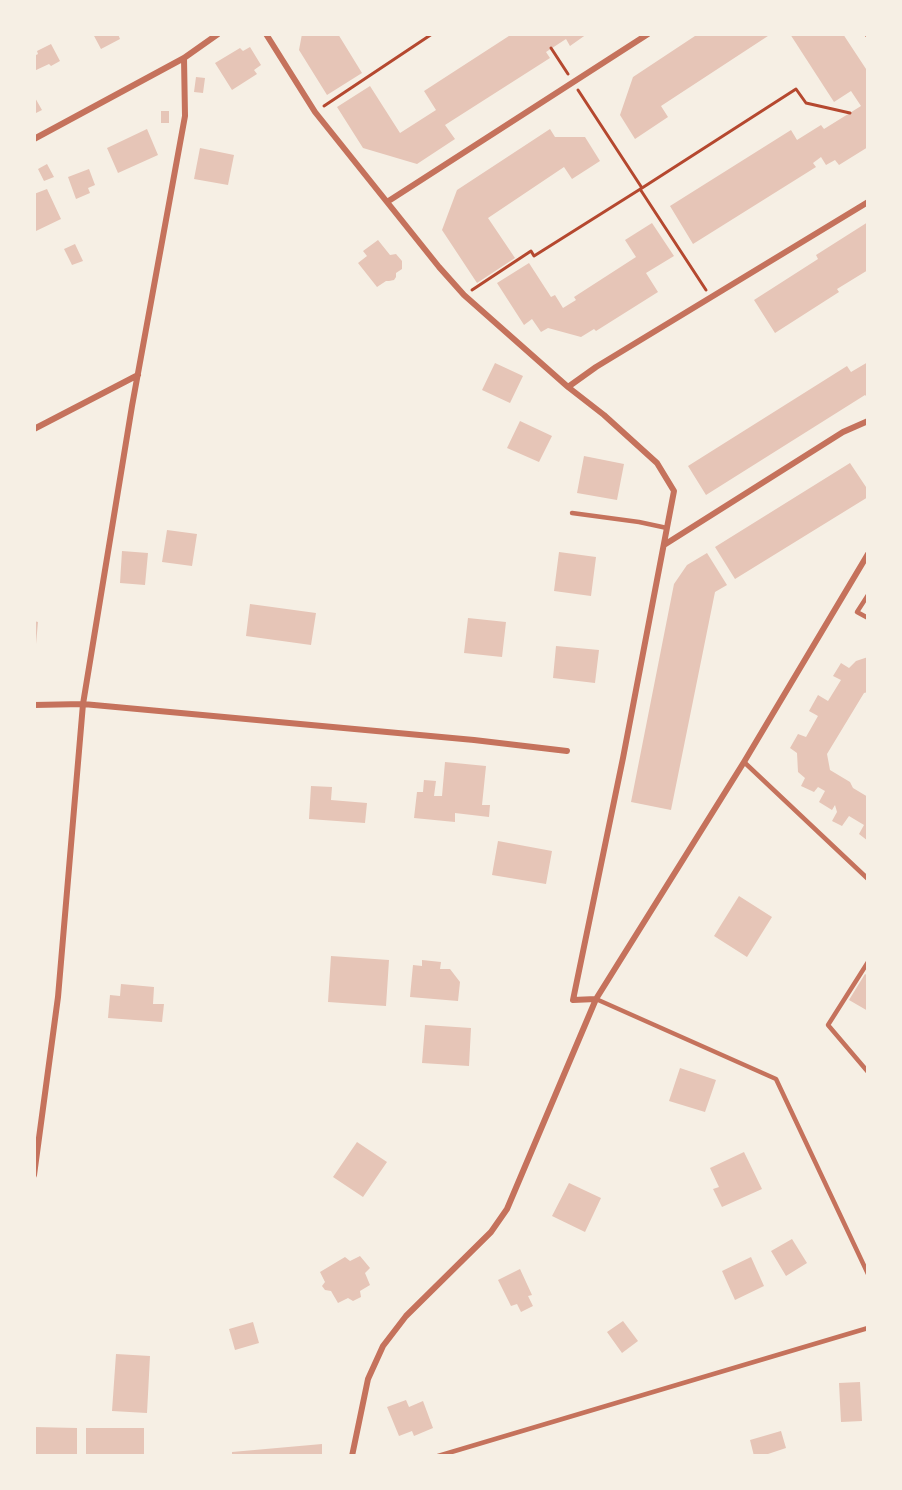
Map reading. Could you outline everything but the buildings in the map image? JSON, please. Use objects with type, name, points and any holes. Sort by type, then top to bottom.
[{"type":"street","points":[[34,139],[184,58],[218,34]]},
{"type":"street","points":[[267,34],[315,112],[464,296],[657,463],[674,491],[573,1000],[596,999]]},
{"type":"street","points":[[387,202],[648,34]]},
{"type":"street","points":[[34,1175],[58,997],[82,704],[132,406],[185,116],[184,58]]},
{"type":"street","points":[[568,387],[596,367],[867,202]]},
{"type":"street","points":[[34,429],[138,375]]},
{"type":"street","points":[[664,545],[843,432],[867,421]]},
{"type":"street","points":[[352,1455],[368,1379],[383,1346],[406,1316],[491,1232],[507,1209],[596,999],[744,762],[867,554]]},
{"type":"street","points":[[34,705],[82,704],[474,740],[567,751]]},
{"type":"lane","points":[[572,513],[667,528]]},
{"type":"lane","points":[[867,595],[857,612],[867,618]]},
{"type":"lane","points":[[744,762],[867,879]]},
{"type":"lane","points":[[867,962],[828,1025],[867,1072]]},
{"type":"lane","points":[[596,999],[776,1079],[867,1274]]},
{"type":"lane","points":[[438,1455],[867,1328]]},
{"type":"path","points":[[315,112],[432,34]]},
{"type":"path","points":[[551,48],[710,297]]},
{"type":"path","points":[[464,296],[531,251],[534,256],[796,89],[806,103],[850,113]]}]
